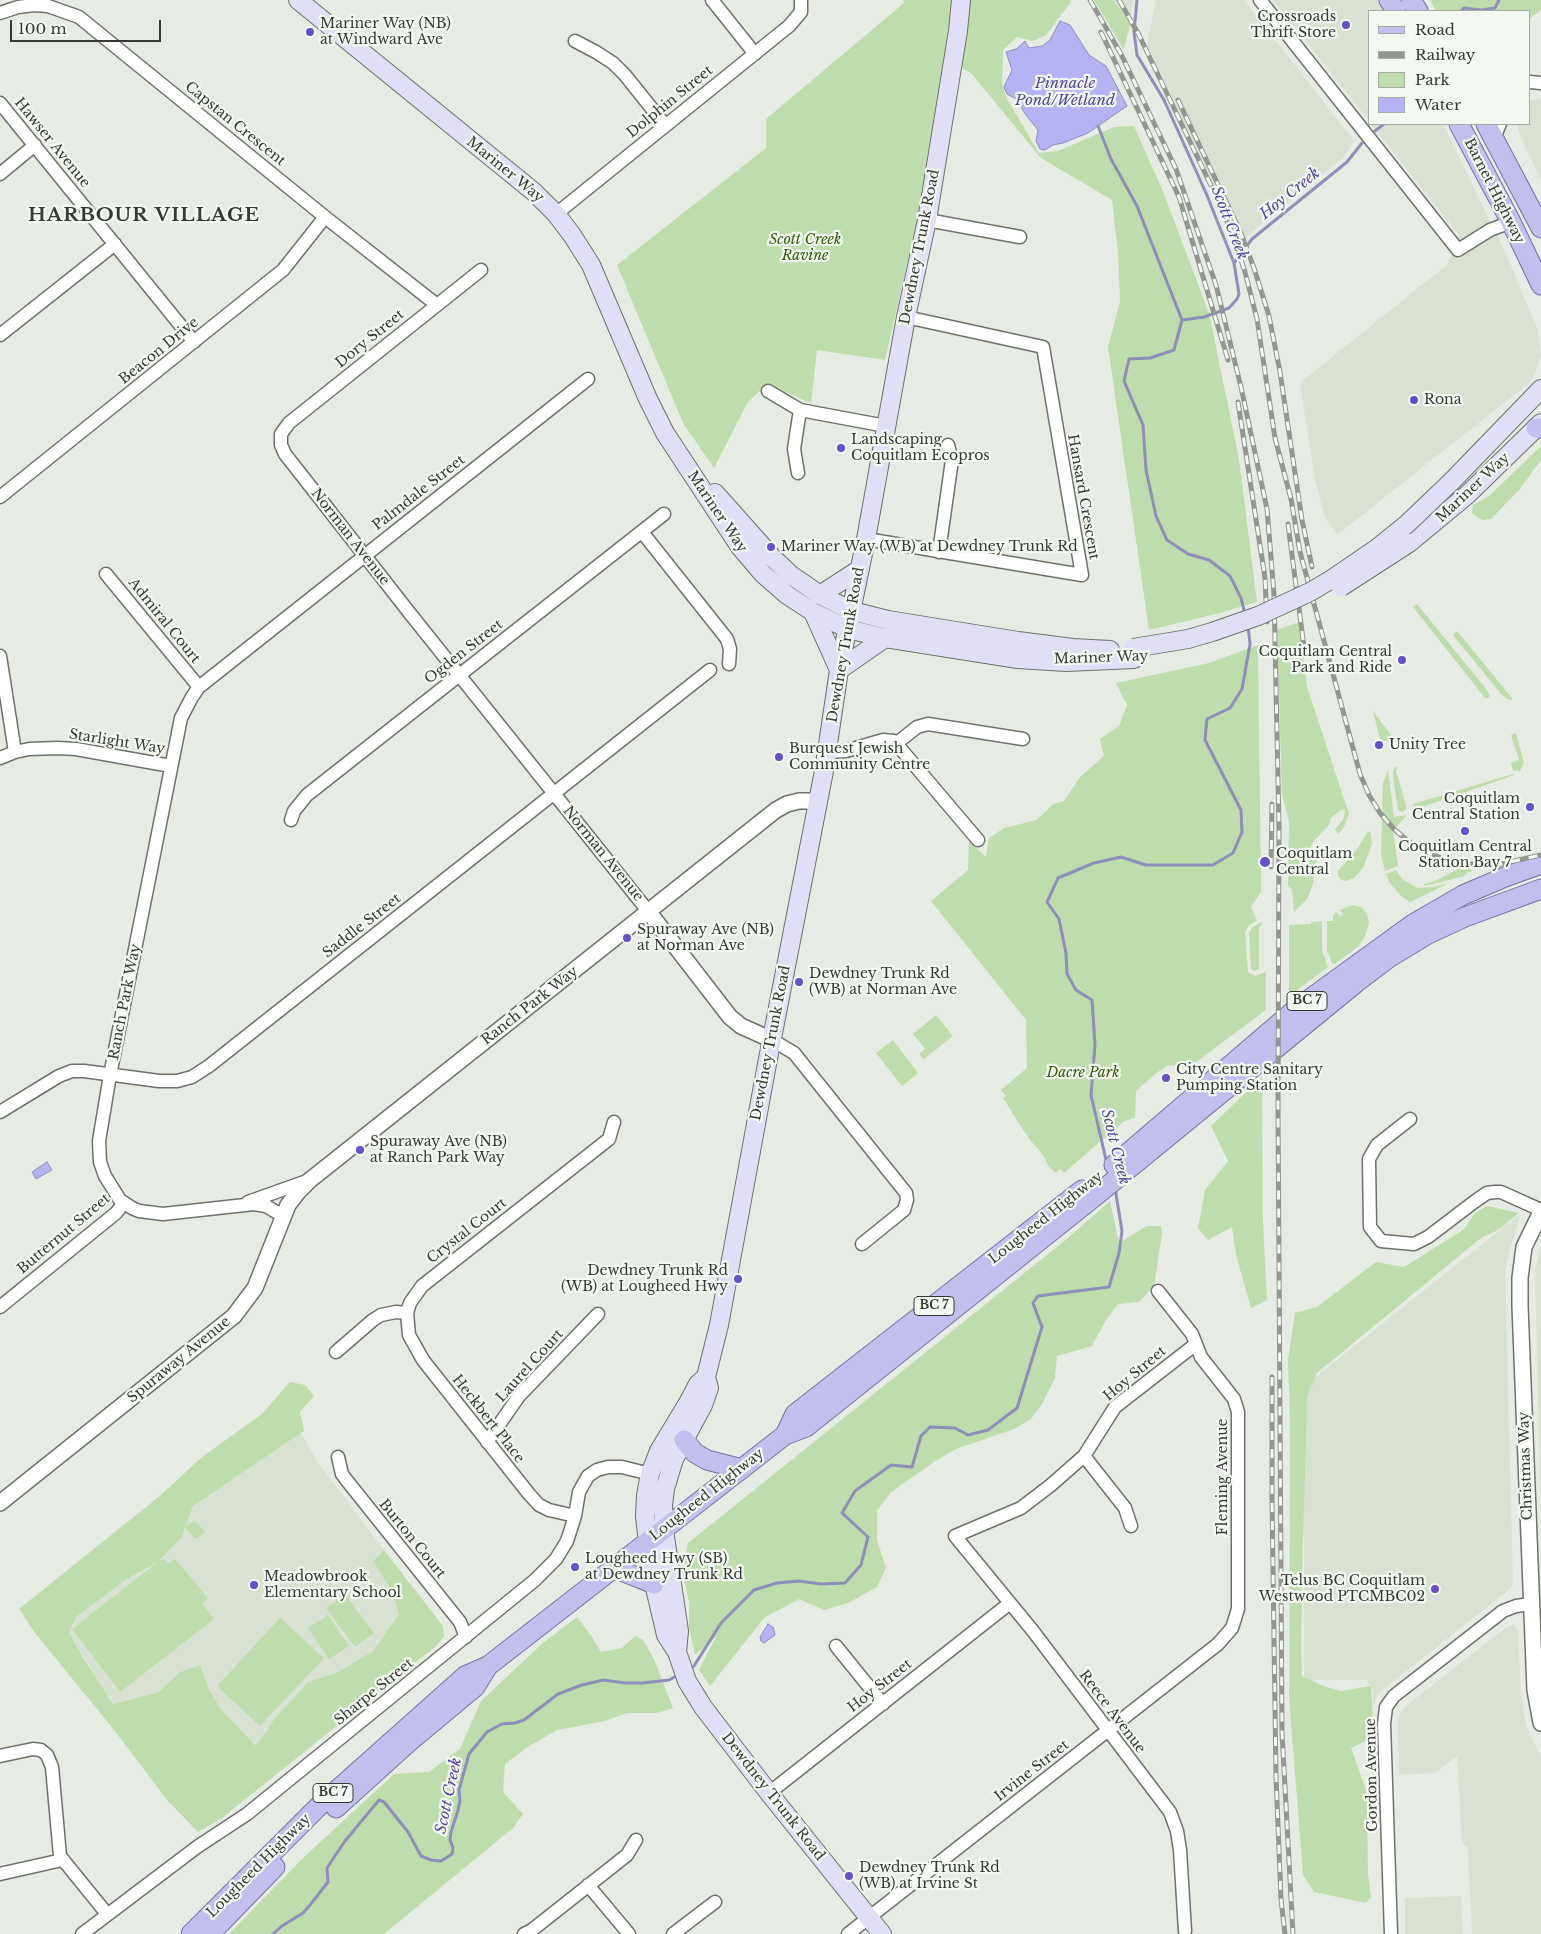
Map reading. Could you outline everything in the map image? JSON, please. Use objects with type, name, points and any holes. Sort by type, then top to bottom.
[{"type":"main road","name":"Mariner Way","points":[[298,0],[534,192],[556,214],[591,265],[648,400],[673,446],[740,548],[787,595],[813,612],[848,629],[885,638],[1028,659],[1089,662],[1134,654],[1212,632],[1258,616],[1310,592],[1376,549],[1412,519],[1452,481],[1541,389]]},
{"type":"main road","name":"Dewdney Trunk Road","points":[[677,1654],[679,1631],[664,1530],[663,1505],[668,1474],[709,1388],[706,1377],[719,1326],[827,752],[839,670],[866,539],[906,317],[927,220],[958,31],[961,0]]},
{"type":"main road","name":"Barnet Highway","points":[[1460,125],[1511,222],[1541,285]]},
{"type":"main road","name":"Barnet Highway","points":[[1493,128],[1541,228]]},
{"type":"main road","name":"Mariner Way","points":[[673,446],[778,563],[820,595],[852,610],[888,620],[1061,647],[1134,654],[1178,652],[1227,639],[1300,609],[1340,588],[1416,538],[1467,496],[1539,426]]},
{"type":"main road","points":[[820,595],[860,569]]},
{"type":"main road","points":[[813,612],[839,670],[885,638]]},
{"type":"main road","name":"Lougheed Highway","points":[[191,1934],[318,1807],[465,1676],[488,1666],[664,1530],[785,1435],[795,1414],[1093,1190],[1296,1009],[1413,924],[1471,892],[1541,864]]},
{"type":"main road","name":"Lougheed Highway","points":[[1118,1169],[1390,957],[1456,921],[1541,889]]},
{"type":"main road","name":"Dewdney Trunk Road","points":[[706,1377],[698,1384],[669,1433],[650,1474],[646,1495],[645,1517],[648,1542],[654,1584],[666,1635],[677,1654],[691,1688],[769,1793],[882,1934]]},
{"type":"main road","points":[[684,1440],[695,1453],[707,1460],[742,1469]]},
{"type":"main road","points":[[614,1568],[654,1584]]},
{"type":"main road","name":"Lougheed Highway","points":[[210,1934],[328,1815],[409,1742],[475,1687],[488,1666]]},
{"type":"street","points":[[712,0],[755,54]]},
{"type":"street","points":[[1260,0],[1458,250],[1490,230],[1511,222]]},
{"type":"street","name":"Capstan Crescent","points":[[0,13],[18,7],[48,6],[79,17],[325,217],[437,305]]},
{"type":"street","name":"Dolphin Street","points":[[556,214],[789,26],[801,6]]},
{"type":"street","points":[[575,41],[613,63],[665,125]]},
{"type":"street","name":"Hawser Avenue","points":[[0,103],[194,342]]},
{"type":"street","points":[[0,174],[35,145]]},
{"type":"street","name":"Beacon Drive","points":[[0,497],[283,270],[325,217]]},
{"type":"street","points":[[927,220],[1020,237]]},
{"type":"street","points":[[0,335],[115,244]]},
{"type":"street","name":"Dory Street","points":[[282,434],[289,423],[481,270]]},
{"type":"street","name":"Hansard Crescent","points":[[866,539],[1082,574],[1043,347],[906,317]]},
{"type":"street","name":"Palmdale Street","points":[[199,687],[588,379]]},
{"type":"street","points":[[768,391],[800,410],[886,426]]},
{"type":"street","points":[[798,473],[794,449],[800,410]]},
{"type":"street","name":"Norman Avenue","points":[[282,434],[281,445],[285,454],[648,911],[730,1018],[794,1053],[906,1194],[907,1200],[904,1210],[862,1244]]},
{"type":"street","points":[[939,552],[952,460],[948,445]]},
{"type":"street","name":"Ogden Street","points":[[290,820],[294,811],[307,795],[664,514]]},
{"type":"street","points":[[642,532],[727,639],[730,649],[729,664]]},
{"type":"street","name":"Admiral Court","points":[[106,574],[199,687]]},
{"type":"street","points":[[0,656],[15,752]]},
{"type":"street","name":"Saddle Street","points":[[0,1112],[64,1074],[78,1071],[169,1081],[184,1081],[192,1077],[209,1066],[710,670]]},
{"type":"street","name":"Ranch Park Way","points":[[199,687],[181,718],[170,766],[110,1074],[98,1154],[105,1176],[115,1193],[124,1204],[139,1211],[163,1214],[262,1205],[283,1216]]},
{"type":"street","points":[[897,743],[917,727],[928,724],[1023,738]]},
{"type":"street","points":[[827,752],[846,751],[887,739],[897,743],[978,840]]},
{"type":"street","name":"Starlight Way","points":[[0,758],[15,752],[46,748],[76,749],[170,766]]},
{"type":"street","name":"Ranch Park Way","points":[[236,1206],[310,1180],[776,810],[787,804],[799,801],[818,801]]},
{"type":"street","points":[[1410,1119],[1377,1146],[1369,1159],[1370,1227],[1380,1241],[1414,1244],[1428,1238],[1487,1193],[1502,1192],[1541,1211]]},
{"type":"street","name":"Crystal Court","points":[[407,1313],[414,1297],[422,1286],[609,1139],[614,1122]]},
{"type":"street","name":"Spuraway Avenue","points":[[0,1503],[234,1316],[255,1288],[283,1216],[298,1192],[310,1180]]},
{"type":"street","name":"Butternut Street","points":[[0,1307],[116,1213],[124,1204]]},
{"type":"street","name":"Christmas Way","points":[[1541,1211],[1524,1247],[1520,1278],[1535,1690],[1541,1723]]},
{"type":"street","name":"Fleming Avenue","points":[[1158,1291],[1192,1334],[1201,1357],[1234,1399],[1238,1412],[1238,1609],[1232,1628]]},
{"type":"street","points":[[336,1352],[373,1320],[396,1312],[407,1313]]},
{"type":"street","name":"Heckbert Place","points":[[407,1313],[411,1341],[429,1368],[539,1505],[548,1510],[575,1516]]},
{"type":"street","name":"Laurel Court","points":[[487,1442],[519,1396],[598,1314]]},
{"type":"street","name":"Hoy Street","points":[[956,1536],[1021,1508],[1057,1481],[1084,1456],[1115,1407],[1196,1344]]},
{"type":"street","points":[[1084,1456],[1125,1508],[1131,1526]]},
{"type":"street","name":"Burton Court","points":[[338,1457],[342,1474],[460,1622],[466,1637]]},
{"type":"street","name":"Sharpe Street","points":[[82,1934],[197,1847],[247,1814],[523,1591],[556,1559],[567,1541],[575,1516],[579,1492],[588,1476],[597,1470],[622,1467],[650,1474]]},
{"type":"street","name":"Reece Avenue","points":[[956,1536],[1010,1603],[1165,1805],[1173,1819],[1180,1850],[1185,1931]]},
{"type":"street","name":"Hoy Street","points":[[769,1793],[1010,1603]]},
{"type":"street","name":"Gordon Avenue","points":[[1392,1934],[1384,1724],[1386,1707],[1394,1696],[1503,1612],[1516,1606],[1531,1604]]},
{"type":"street","name":"Irvine Street","points":[[848,1934],[1218,1644],[1232,1628]]},
{"type":"street","points":[[836,1646],[883,1704]]},
{"type":"street","points":[[0,1756],[33,1749],[41,1750],[47,1755],[51,1761],[59,1852],[62,1860],[107,1914]]},
{"type":"street","points":[[524,1934],[532,1930],[626,1855],[636,1840]]},
{"type":"street","points":[[0,1874],[62,1860]]},
{"type":"street","points":[[588,1885],[629,1934]]},
{"type":"street","points":[[673,1934],[714,1902]]},
{"type":"shaded area","points":[[1107,0],[1133,0],[1128,36]]},
{"type":"shaded area","points":[[1156,0],[1244,0],[1354,141],[1344,157],[1240,242],[1147,44]]},
{"type":"shaded area","points":[[1273,0],[1378,0],[1383,10],[1368,10],[1368,119]]},
{"type":"shaded area","points":[[1541,98],[1541,180],[1519,133],[1517,125],[1531,125],[1531,101]]},
{"type":"shaded area","points":[[1372,125],[1443,125],[1507,256],[1538,331],[1541,355],[1535,374],[1529,383],[1337,535],[1324,515],[1315,479],[1300,383],[1448,264],[1459,235]]},
{"type":"shaded area","points":[[1520,1214],[1505,1270],[1513,1582],[1511,1588],[1386,1687],[1377,1695],[1373,1706],[1373,1690],[1366,1680],[1304,1680],[1304,1386]]},
{"type":"shaded area","points":[[1541,1246],[1541,1533],[1535,1270]]},
{"type":"shaded area","name":"Meadowbrook Elementary School","points":[[301,1433],[317,1461],[384,1550],[373,1561],[391,1590],[399,1614],[373,1651],[338,1672],[308,1682],[275,1718],[256,1746],[223,1712],[209,1690],[200,1665],[180,1672],[159,1692],[112,1704],[69,1632],[76,1617],[127,1579],[160,1561],[182,1537],[193,1506]]},
{"type":"shaded area","points":[[1513,1624],[1518,1630],[1521,1696],[1524,1714],[1527,1728],[1541,1757],[1541,1934],[1472,1934],[1468,1852],[1467,1847],[1462,1843],[1457,1756],[1435,1773],[1399,1775],[1398,1721],[1400,1714],[1406,1706],[1504,1629]]},
{"type":"shaded area","points":[[1461,1896],[1463,1934],[1405,1934],[1405,1898]]},
{"type":"green space","name":"Scott Creek Ravine","points":[[903,0],[1070,0],[1071,2],[1046,35],[1033,41],[1017,37],[1003,50],[1002,84],[1007,99],[1039,153],[1058,151],[1114,127],[1134,126],[1162,189],[1209,313],[1239,459],[1257,602],[1149,630],[1108,347],[1120,302],[1118,252],[1112,200],[1041,158],[971,73],[953,64],[885,360],[817,350],[811,403],[767,384],[748,402],[714,468],[683,423],[617,265],[766,148],[766,119],[904,3]]},
{"type":"green space","points":[[1094,0],[1113,0],[1130,23],[1124,50]]},
{"type":"green space","points":[[1541,0],[1541,10],[1531,17],[1531,10],[1436,10],[1431,1]]},
{"type":"green space","points":[[1541,446],[1541,460],[1519,490],[1491,519],[1482,520],[1472,513],[1473,505],[1489,496]]},
{"type":"green space","points":[[1417,604],[1487,690],[1490,696],[1488,698],[1485,698],[1413,607]]},
{"type":"green space","points":[[1299,622],[1307,687],[1349,814],[1344,827],[1338,834],[1335,829],[1343,820],[1345,811],[1342,809],[1331,818],[1329,825],[1313,842],[1310,850],[1313,849],[1319,855],[1315,865],[1313,884],[1307,899],[1294,912],[1292,890],[1288,886],[1289,820],[1282,795],[1277,630]]},
{"type":"green space","points":[[1457,631],[1512,700],[1507,699],[1501,694],[1453,635]]},
{"type":"green space","name":"Dacre Park","points":[[1258,645],[1261,892],[1251,907],[1257,920],[1249,925],[1245,932],[1248,972],[1255,976],[1266,972],[1266,1010],[1188,1068],[1168,1065],[1155,1074],[1136,1091],[1135,1118],[1122,1122],[1111,1136],[1103,1139],[1064,1173],[1060,1169],[1056,1173],[1049,1167],[1043,1155],[1027,1136],[1003,1098],[1006,1096],[1001,1090],[1027,1068],[1026,1020],[931,901],[968,870],[969,841],[986,857],[989,838],[1004,828],[1037,820],[1053,804],[1064,801],[1080,777],[1104,756],[1100,739],[1119,726],[1127,705],[1116,683],[1209,663]]},
{"type":"green space","points":[[1373,711],[1391,735],[1389,740],[1383,742],[1380,739]]},
{"type":"green space","points":[[1516,733],[1524,763],[1519,773],[1518,770],[1513,771],[1511,763],[1519,760],[1511,735]]},
{"type":"green space","points":[[1396,766],[1407,809],[1402,812],[1398,810],[1394,785],[1393,771]]},
{"type":"green space","points":[[1388,770],[1394,817],[1407,815],[1393,831],[1398,866],[1385,871],[1381,855],[1383,783]]},
{"type":"green space","points":[[1514,775],[1414,810],[1413,804]]},
{"type":"green space","points":[[1368,831],[1371,833],[1372,844],[1363,868],[1354,878],[1346,881],[1341,880],[1338,876],[1338,871],[1358,848]]},
{"type":"green space","points":[[1468,864],[1472,872],[1468,872],[1461,878],[1424,886],[1424,884],[1435,881]]},
{"type":"green space","points":[[1396,870],[1403,880],[1418,888],[1449,883],[1410,902],[1401,896],[1390,883],[1386,874]]},
{"type":"green space","points":[[1353,905],[1361,907],[1367,914],[1369,923],[1366,934],[1359,946],[1335,964],[1332,963],[1327,951],[1327,921],[1333,921],[1333,915],[1337,912],[1340,916],[1343,914],[1340,910]]},
{"type":"green space","points":[[1322,921],[1322,950],[1328,967],[1289,996],[1289,925],[1311,924],[1311,922]]},
{"type":"green space","points":[[1262,922],[1262,925],[1259,927],[1259,969],[1254,971],[1251,968],[1249,932],[1253,927]]},
{"type":"green space","points":[[936,1015],[953,1036],[924,1059],[919,1054],[925,1049],[913,1034]]},
{"type":"green space","points":[[893,1040],[918,1073],[902,1086],[876,1053]]},
{"type":"green space","points":[[1262,1077],[1263,1222],[1267,1300],[1251,1308],[1236,1255],[1232,1227],[1208,1240],[1198,1228],[1205,1190],[1228,1161],[1211,1126]]},
{"type":"green space","points":[[1110,1201],[1119,1243],[1147,1226],[1161,1226],[1162,1234],[1154,1286],[1139,1302],[1118,1304],[1106,1320],[1092,1346],[1057,1356],[1055,1378],[1042,1404],[1031,1419],[1014,1429],[956,1449],[891,1492],[877,1511],[877,1540],[886,1568],[877,1587],[848,1603],[824,1610],[799,1599],[765,1617],[710,1686],[699,1670],[716,1637],[695,1655],[689,1627],[689,1603],[683,1573],[688,1543],[1068,1238]]},
{"type":"green space","points":[[1487,1206],[1519,1213],[1498,1230],[1481,1238],[1317,1373],[1307,1396],[1302,1584],[1302,1676],[1323,1686],[1341,1691],[1371,1686],[1374,1737],[1351,1748],[1367,1793],[1368,1874],[1371,1897],[1366,1903],[1314,1892],[1303,1875],[1289,1697],[1290,1429],[1288,1360],[1295,1313],[1317,1307],[1376,1262],[1404,1267],[1463,1230],[1475,1213]]},
{"type":"green space","points":[[290,1382],[305,1385],[314,1396],[300,1412],[304,1431],[193,1506],[186,1526],[195,1520],[205,1532],[195,1539],[185,1527],[182,1537],[160,1560],[164,1559],[168,1564],[175,1559],[208,1598],[202,1604],[214,1619],[120,1692],[72,1629],[158,1562],[127,1579],[76,1617],[69,1632],[84,1659],[113,1704],[159,1692],[180,1672],[200,1665],[209,1690],[223,1712],[256,1746],[275,1718],[308,1682],[338,1672],[373,1651],[399,1614],[391,1590],[373,1561],[384,1550],[443,1626],[444,1637],[435,1647],[222,1818],[198,1832],[168,1801],[114,1730],[35,1633],[19,1609],[161,1495],[202,1457],[262,1414]]},
{"type":"green space","points":[[345,1594],[374,1633],[355,1647],[326,1608]]},
{"type":"green space","points":[[328,1615],[349,1646],[329,1659],[308,1628]]},
{"type":"green space","points":[[577,1617],[601,1652],[622,1648],[635,1636],[643,1640],[654,1659],[673,1708],[657,1713],[627,1713],[605,1721],[557,1730],[526,1748],[505,1764],[503,1792],[523,1814],[513,1828],[384,1934],[229,1934],[303,1858],[394,1774],[429,1772],[460,1749],[481,1701],[543,1643]]},
{"type":"green space","points":[[280,1618],[324,1658],[260,1726],[217,1686]]},
{"type":"water","name":"Pinnacle Pond/Wetland","points":[[1060,21],[1070,25],[1089,55],[1106,66],[1127,106],[1088,133],[1053,145],[1045,150],[1040,149],[1036,141],[1038,130],[1016,99],[1007,94],[1004,87],[1012,70],[1006,52],[1016,49],[1025,41],[1029,48],[1042,46],[1050,40]]},
{"type":"water","points":[[47,1162],[52,1170],[36,1179],[32,1172]]},
{"type":"water","points":[[768,1624],[773,1627],[775,1635],[764,1643],[760,1637]]},
{"type":"waterway","name":"Scott Creek","points":[[1137,0],[1134,32],[1137,55],[1164,100],[1206,193],[1234,263],[1239,294],[1229,308],[1204,317],[1182,320]]},
{"type":"waterway","name":"Hoy Creek","points":[[1481,10],[1495,8],[1499,0]]},
{"type":"waterway","name":"Hoy Creek","points":[[1462,10],[1464,8],[1481,10]]},
{"type":"waterway","name":"Hoy Creek","points":[[1375,131],[1383,125]]},
{"type":"waterway","points":[[1098,126],[1111,159],[1137,206],[1182,320]]},
{"type":"waterway","name":"Hoy Creek","points":[[1234,263],[1252,239],[1347,162],[1362,143]]},
{"type":"waterway","name":"Scott Creek","points":[[1182,320],[1174,350],[1150,358],[1129,359],[1124,381],[1143,425],[1146,470],[1156,516],[1167,540],[1188,554],[1209,560],[1230,576],[1241,598],[1245,614]]},
{"type":"waterway","name":"Scott Creek","points":[[1107,1164],[1091,1095],[1095,1045],[1092,1000],[1076,990],[1067,974],[1066,953],[1059,919],[1047,902],[1058,878],[1094,863],[1121,857],[1146,865],[1213,865],[1233,853],[1242,832],[1241,810],[1205,740],[1207,719],[1230,708],[1242,689],[1250,644],[1248,625]]},
{"type":"waterway","name":"Scott Creek","points":[[688,1670],[694,1666],[721,1623],[754,1590],[777,1583],[799,1581],[821,1584],[845,1583],[861,1565],[868,1537],[842,1513],[855,1491],[891,1465],[912,1467],[921,1436],[930,1427],[955,1428],[968,1435],[988,1430],[1017,1408],[1042,1327],[1033,1303],[1038,1296],[1109,1287],[1119,1253],[1122,1231],[1115,1188]]},
{"type":"waterway","name":"Scott Creek","points":[[273,1934],[303,1913],[310,1905],[328,1882],[327,1868],[345,1841],[379,1800],[384,1802],[408,1832],[421,1856],[441,1861],[452,1854],[451,1832],[458,1810],[460,1801],[459,1790],[469,1754],[487,1732],[502,1724],[524,1720],[558,1694],[582,1685],[603,1680],[642,1683],[669,1680],[678,1675]]},
{"type":"railway","points":[[1090,0],[1121,54],[1176,169],[1216,285],[1241,387],[1267,509],[1274,594],[1279,826],[1278,1108],[1282,1732],[1293,1934]]},
{"type":"railway","points":[[1119,0],[1139,35],[1216,196],[1233,235],[1245,272],[1257,319],[1275,438],[1291,499],[1300,552],[1360,774],[1369,795],[1380,813],[1408,841],[1426,852],[1452,862],[1480,865],[1501,864],[1541,855]]},
{"type":"railway","points":[[1101,32],[1179,197],[1228,360]]},
{"type":"railway","points":[[1178,100],[1240,231],[1269,316],[1280,372],[1302,520],[1312,567]]},
{"type":"railway","points":[[1238,402],[1265,578],[1267,622]]},
{"type":"railway","points":[[1288,524],[1304,647]]},
{"type":"railway","points":[[1271,867],[1272,804]]},
{"type":"railway","points":[[1272,1377],[1276,1777],[1281,1899],[1285,1934]]},
{"type":"place","name":"Crossroads Thrift Store","points":[[1346,25]]},
{"type":"place","name":"Mariner Way (NB) at Windward Ave","points":[[310,32]]},
{"type":"place","name":"Rona","points":[[1414,400]]},
{"type":"place","name":"Landscaping Coquitlam Ecopros","points":[[841,448]]},
{"type":"place","name":"Mariner Way (WB) at Dewdney Trunk Rd","points":[[771,547]]},
{"type":"place","name":"Coquitlam Central Park and Ride","points":[[1402,660]]},
{"type":"place","name":"Unity Tree","points":[[1379,745]]},
{"type":"place","name":"Burquest Jewish Community Centre","points":[[779,757]]},
{"type":"place","name":"Coquitlam Central Station","points":[[1530,807]]},
{"type":"place","name":"Coquitlam Central Station Bay 7","points":[[1465,831]]},
{"type":"place","name":"Coquitlam Central","points":[[1265,862]]},
{"type":"place","name":"Spuraway Ave (NB) at Norman Ave","points":[[627,938]]},
{"type":"place","name":"Dewdney Trunk Rd (WB) at Norman Ave","points":[[799,982]]},
{"type":"place","name":"City Centre Sanitary Pumping Station","points":[[1166,1078]]},
{"type":"place","name":"Spuraway Ave (NB) at Ranch Park Way","points":[[360,1150]]},
{"type":"place","name":"Dewdney Trunk Rd (WB) at Lougheed Hwy","points":[[738,1279]]},
{"type":"place","name":"Lougheed Hwy (SB) at Dewdney Trunk Rd","points":[[575,1567]]},
{"type":"place","name":"Meadowbrook Elementary School","points":[[254,1585]]},
{"type":"place","name":"Telus BC Coquitlam Westwood PTCMBC02","points":[[1435,1589]]},
{"type":"place","name":"Dewdney Trunk Rd (WB) at Irvine St","points":[[849,1876]]},
{"type":"district","name":"HARBOUR VILLAGE","points":[[144,216]]}]
